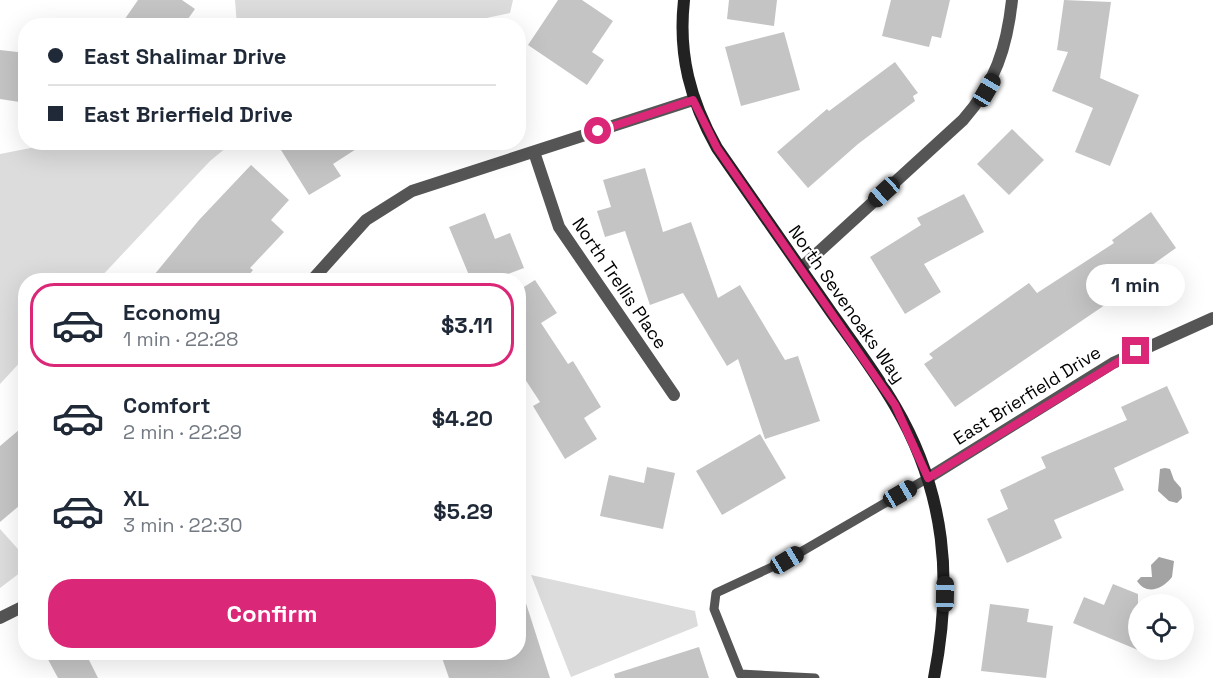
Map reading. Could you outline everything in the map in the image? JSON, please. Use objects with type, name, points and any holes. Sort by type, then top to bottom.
[{"type":"street","name":"North Sevenoaks Way","points":[[684,0],[682,49],[693,100],[717,148],[895,405],[928,478],[940,528],[945,581],[943,634],[934,678]]},
{"type":"street","points":[[801,268],[963,120],[980,101],[994,78],[1003,54],[1012,0]]},
{"type":"street","points":[[318,273],[347,238],[388,204],[437,181],[693,100]]},
{"type":"street","name":"North Trellis Place","points":[[534,152],[559,227],[674,395]]},
{"type":"street","name":"East Brierfield Drive","points":[[928,478],[1113,363],[1213,318]]},
{"type":"street","points":[[0,618],[18,609]]},
{"type":"lane","points":[[815,678],[740,674],[714,609],[716,593],[787,560],[928,478]]},
{"type":"shaded area","points":[[235,0],[513,0],[510,13],[487,18],[236,18]]},
{"type":"shaded area","points":[[20,150],[223,150],[210,161],[105,273],[18,273],[18,365],[0,384],[0,154]]},
{"type":"shaded area","points":[[1160,469],[1170,469],[1174,480],[1181,488],[1182,498],[1177,503],[1169,501],[1158,491]]},
{"type":"shaded area","points":[[0,529],[18,549],[18,574],[0,588]]},
{"type":"shaded area","points":[[1159,557],[1174,561],[1172,577],[1159,588],[1145,588],[1137,581],[1141,577],[1152,577],[1151,565]]},
{"type":"shaded area","points":[[531,575],[695,611],[698,626],[571,677]]},
{"type":"building","points":[[138,0],[182,0],[195,9],[189,18],[126,18]]},
{"type":"building","points":[[558,0],[582,0],[613,21],[592,52],[604,60],[587,85],[528,45]]},
{"type":"building","points":[[729,0],[777,0],[774,26],[727,19]]},
{"type":"building","points":[[891,0],[950,0],[941,38],[932,36],[929,47],[882,36]]},
{"type":"building","points":[[1064,0],[1111,2],[1100,78],[1139,95],[1110,166],[1075,152],[1093,108],[1052,91],[1068,52],[1057,50]]},
{"type":"building","points":[[784,32],[800,90],[741,106],[725,47]]},
{"type":"building","points":[[0,50],[18,52],[18,102],[0,99]]},
{"type":"building","points":[[895,62],[918,93],[913,96],[915,101],[858,144],[808,188],[777,152],[827,109],[829,111]]},
{"type":"building","points":[[1012,129],[1044,160],[1009,195],[977,164]]},
{"type":"building","points":[[281,150],[355,150],[333,164],[341,176],[309,195]]},
{"type":"building","points":[[251,165],[289,200],[271,220],[284,232],[250,268],[253,270],[251,273],[156,273],[199,220]]},
{"type":"building","points":[[645,168],[663,232],[691,222],[718,298],[740,285],[785,360],[798,356],[820,421],[765,439],[738,359],[727,366],[683,293],[650,305],[625,231],[605,237],[597,211],[611,207],[603,180]]},
{"type":"building","points":[[964,194],[984,232],[924,264],[941,292],[905,314],[870,257],[921,225],[917,218]]},
{"type":"building","points":[[1151,212],[1176,248],[1121,287],[1124,292],[955,407],[924,364],[933,358],[929,354],[1029,283],[1037,293],[1114,243],[1112,240]]},
{"type":"building","points":[[485,213],[495,239],[510,233],[524,268],[511,273],[468,273],[449,227]]},
{"type":"building","points":[[535,280],[557,313],[541,323],[568,364],[573,361],[601,407],[584,418],[597,439],[565,459],[533,406],[540,402],[526,381],[526,286]]},
{"type":"building","points":[[1167,386],[1189,433],[1114,468],[1124,490],[1054,520],[1062,538],[1007,563],[987,519],[1008,509],[1000,490],[1046,468],[1041,457],[1127,420],[1121,407]]},
{"type":"building","points":[[18,431],[18,507],[0,522],[0,446]]},
{"type":"building","points":[[760,434],[786,478],[722,515],[696,471]]},
{"type":"building","points":[[647,467],[675,473],[663,529],[600,516],[609,475],[644,483]]},
{"type":"building","points":[[1113,584],[1138,594],[1128,594],[1128,646],[1073,623],[1084,597],[1104,605]]},
{"type":"building","points":[[526,603],[550,678],[449,678],[443,660],[526,660]]},
{"type":"building","points":[[990,604],[1029,609],[1027,622],[1053,626],[1046,678],[981,671]]},
{"type":"building","points":[[699,647],[709,678],[615,678],[614,674]]},
{"type":"building","points":[[48,660],[89,660],[98,678],[58,678]]},
{"type":"route","points":[[598,131],[693,100],[717,148],[895,405],[928,478],[1136,351]]}]
